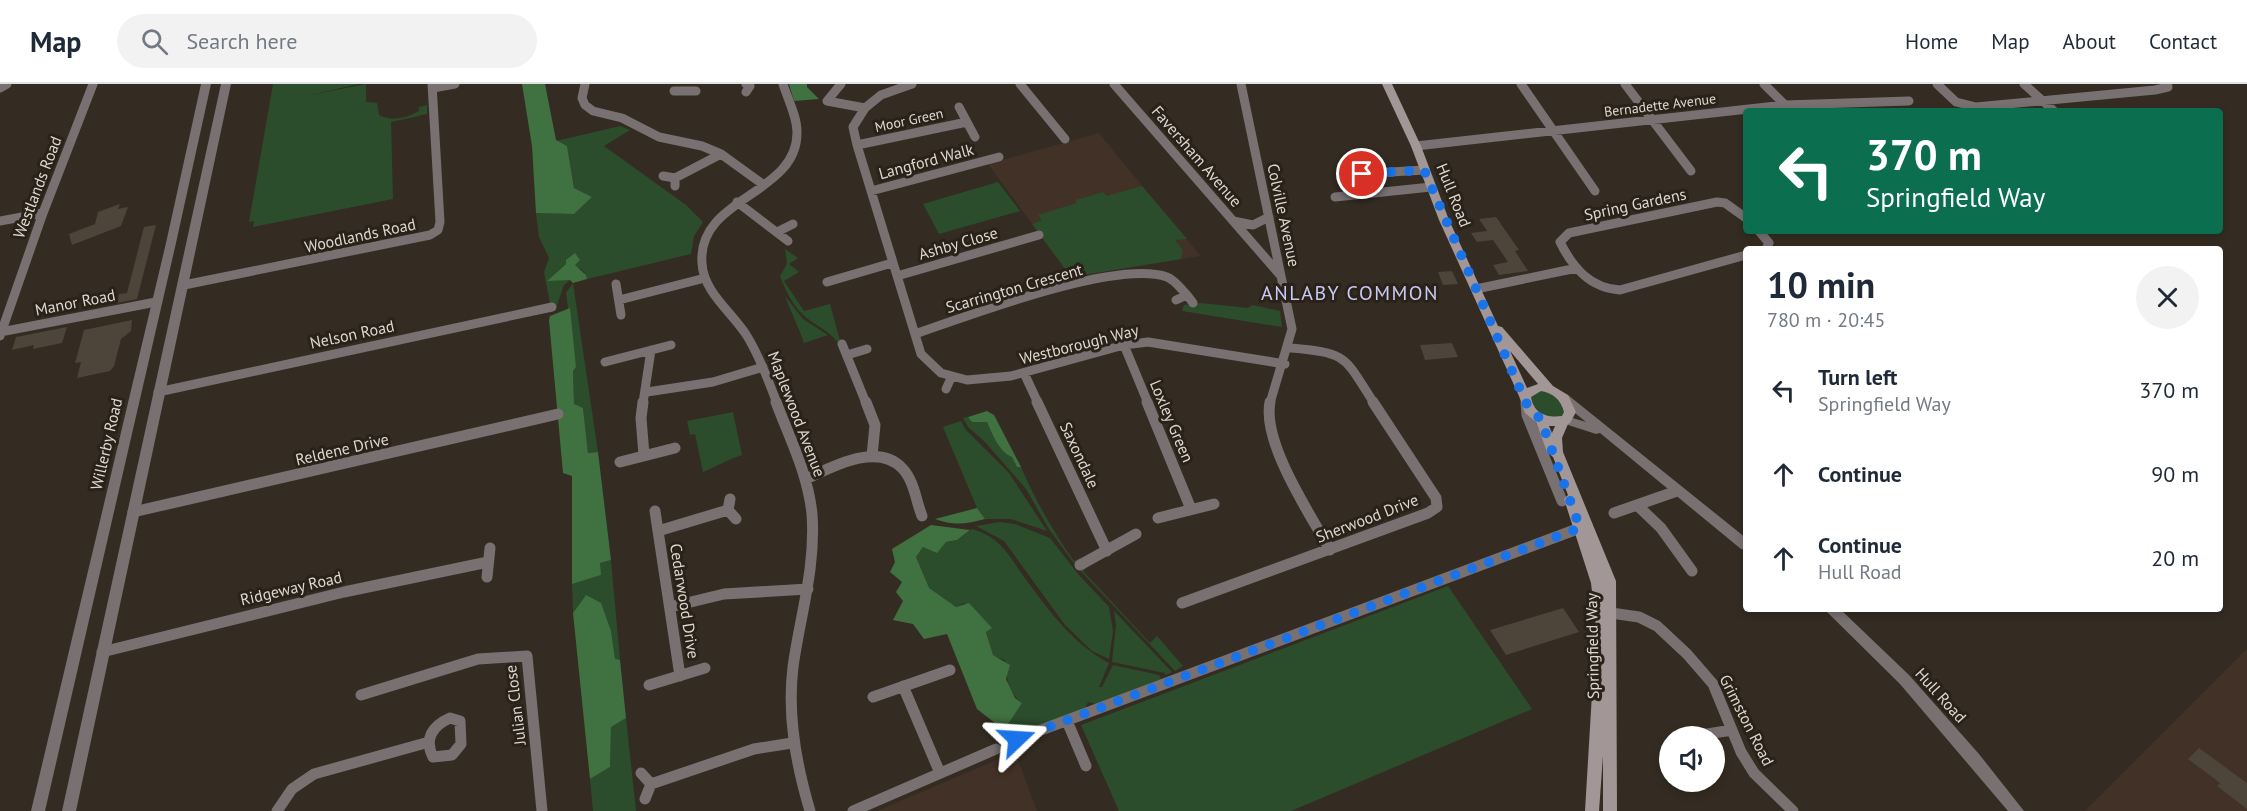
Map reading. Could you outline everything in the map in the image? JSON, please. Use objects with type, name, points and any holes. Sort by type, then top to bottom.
[{"type":"main road","name":"Hull Road","points":[[1387,84],[1525,400]]},
{"type":"main road","name":"Hull Road","points":[[1490,320],[1549,388]]},
{"type":"main road","points":[[1534,388],[1549,388],[1564,398],[1570,411],[1564,421],[1541,420],[1525,400],[1534,388]]},
{"type":"main road","name":"Springfield Way","points":[[1541,420],[1598,583],[1603,627],[1592,811]]},
{"type":"main road","name":"Springfield Way","points":[[1564,421],[1556,438],[1557,452],[1609,581],[1611,613],[1610,811]]},
{"type":"street","points":[[0,88],[7,84]]},
{"type":"street","name":"Westlands Road","points":[[0,333],[93,84]]},
{"type":"street","points":[[69,811],[226,84]]},
{"type":"street","points":[[433,86],[455,84]]},
{"type":"street","points":[[585,84],[582,98],[585,105],[592,111],[622,118],[659,137],[702,146],[721,154],[764,185]]},
{"type":"street","points":[[619,300],[705,278],[701,264],[707,230],[721,213],[764,185],[788,162],[795,148],[795,123],[783,84]]},
{"type":"street","points":[[841,84],[827,101],[865,108]]},
{"type":"street","points":[[912,84],[880,95],[865,108],[853,127],[921,354],[937,371],[951,378],[946,389]]},
{"type":"street","points":[[1020,84],[1065,139]]},
{"type":"street","name":"Colville Avenue","points":[[1241,84],[1290,314],[1291,348],[1271,398],[1270,428],[1330,550]]},
{"type":"street","points":[[1521,84],[1595,191]]},
{"type":"street","points":[[1624,84],[1691,171]]},
{"type":"street","points":[[1764,84],[1788,108]]},
{"type":"street","points":[[1937,84],[1956,102],[1976,107],[2155,90],[2168,87],[2167,84]]},
{"type":"street","points":[[2024,84],[2051,108]]},
{"type":"street","name":"Willerby Road","points":[[38,811],[156,302],[201,85]]},
{"type":"street","name":"Faversham Avenue","points":[[1119,85],[1282,278]]},
{"type":"street","name":"Woodlands Road","points":[[184,285],[430,235],[438,230],[440,222],[433,86]]},
{"type":"street","points":[[674,91],[687,87],[696,91]]},
{"type":"street","name":"Bernadette Avenue","points":[[1788,108],[1909,101]]},
{"type":"street","name":"Moor Green","points":[[959,107],[975,137]]},
{"type":"street","name":"Bernadette Avenue","points":[[1416,146],[1743,112]]},
{"type":"street","name":"Moor Green","points":[[857,145],[967,122]]},
{"type":"street","points":[[1055,142],[1074,136]]},
{"type":"street","points":[[663,177],[675,182],[721,154]]},
{"type":"street","name":"Langford Walk","points":[[871,191],[987,157],[999,157]]},
{"type":"street","points":[[1342,176],[1424,170]]},
{"type":"street","points":[[1335,197],[1431,187]]},
{"type":"street","points":[[737,202],[788,241]]},
{"type":"street","name":"Spring Gardens","points":[[1743,216],[1734,208],[1717,202],[1569,233],[1560,242],[1577,268],[1595,286],[1607,290],[1620,290],[1743,256]]},
{"type":"street","points":[[0,221],[43,213]]},
{"type":"street","name":"Faversham Avenue","points":[[1233,221],[1253,225],[1269,217]]},
{"type":"street","points":[[777,232],[793,224]]},
{"type":"street","points":[[1762,234],[1769,243],[1768,246]]},
{"type":"street","name":"Ashby Close","points":[[897,276],[1025,235],[1038,235]]},
{"type":"street","points":[[825,282],[892,263]]},
{"type":"street","points":[[1476,289],[1577,268]]},
{"type":"street","name":"Scarrington Crescent","points":[[915,334],[1074,284],[1129,274],[1152,273],[1168,277],[1190,299],[1176,300]]},
{"type":"street","name":"Maplewood Avenue","points":[[705,278],[742,328],[763,367],[806,479],[811,501],[808,589],[793,666],[790,703],[792,743],[810,811]]},
{"type":"street","points":[[616,284],[621,315]]},
{"type":"street","name":"Manor Road","points":[[0,333],[156,302]]},
{"type":"street","name":"Nelson Road","points":[[158,392],[552,307]]},
{"type":"street","name":"Westborough Way","points":[[951,378],[985,381],[1024,373],[1124,345],[1148,342],[1285,364]]},
{"type":"street","points":[[842,344],[875,425],[872,456]]},
{"type":"street","points":[[605,362],[671,345]]},
{"type":"street","name":"Loxley Green","points":[[1124,345],[1191,509]]},
{"type":"street","name":"Sherwood Drive","points":[[1191,603],[1428,513],[1437,507],[1436,498],[1346,360],[1328,351],[1291,348]]},
{"type":"street","points":[[848,355],[867,349]]},
{"type":"street","points":[[644,455],[641,418],[647,392],[651,350]]},
{"type":"street","points":[[647,392],[712,382],[763,367]]},
{"type":"street","name":"Saxondale","points":[[1024,373],[1107,551]]},
{"type":"street","points":[[1564,398],[1605,434],[1743,543]]},
{"type":"street","points":[[1525,400],[1527,415],[1562,501]]},
{"type":"street","name":"Reldene Drive","points":[[133,512],[558,414]]},
{"type":"street","points":[[1564,421],[1605,434]]},
{"type":"street","points":[[620,462],[675,447]]},
{"type":"street","points":[[806,479],[843,463],[872,456],[893,462],[902,468],[922,516]]},
{"type":"street","points":[[1614,513],[1677,491]]},
{"type":"street","points":[[1158,518],[1214,504]]},
{"type":"street","points":[[1638,506],[1661,528],[1692,571]]},
{"type":"street","name":"Cedarwood Drive","points":[[658,531],[731,510]]},
{"type":"street","name":"Cedarwood Drive","points":[[655,511],[680,676]]},
{"type":"street","points":[[1017,739],[1580,528]]},
{"type":"street","points":[[1080,565],[1136,534]]},
{"type":"street","points":[[487,577],[490,548]]},
{"type":"street","name":"Ridgeway Road","points":[[102,651],[344,592],[488,562]]},
{"type":"street","points":[[670,607],[724,594],[808,589]]},
{"type":"street","name":"Hull Road","points":[[1834,612],[1870,644],[1927,706],[2017,811]]},
{"type":"street","name":"Grimston Road","points":[[1611,613],[1639,617],[1657,626],[1687,654],[1713,684],[1732,730],[1754,773],[1793,811]]},
{"type":"street","name":"Julian Close","points":[[361,695],[478,659],[496,660],[527,656],[542,811]]},
{"type":"street","name":"Cedarwood Drive","points":[[649,686],[705,668]]},
{"type":"street","points":[[873,698],[950,670]]},
{"type":"street","points":[[903,686],[940,773]]},
{"type":"street","points":[[1067,721],[1086,766]]},
{"type":"street","points":[[1725,731],[1732,730]]},
{"type":"street","points":[[277,811],[286,793],[298,782],[314,774],[429,742]]},
{"type":"street","points":[[645,799],[651,784],[732,756],[792,743]]},
{"type":"street","points":[[853,811],[996,750]]},
{"type":"street","points":[[641,773],[651,784]]},
{"type":"shaded area","points":[[1099,133],[1201,256],[1071,277],[988,164]]},
{"type":"shaded area","points":[[2247,649],[2247,811],[2085,811]]},
{"type":"shaded area","points":[[1015,752],[1037,811],[877,811]]},
{"type":"green space","points":[[273,84],[358,84],[311,95],[366,84],[366,102],[377,103],[379,115],[389,118],[410,116],[419,111],[419,107],[427,105],[427,114],[391,122],[393,199],[253,227],[254,221],[249,222]]},
{"type":"green space","points":[[522,84],[545,84],[556,140],[567,146],[574,188],[592,197],[574,214],[536,213],[532,146]]},
{"type":"green space","points":[[789,84],[807,84],[807,87],[819,99],[794,101]]},
{"type":"green space","points":[[620,126],[630,130],[604,146],[686,205],[703,222],[694,236],[691,254],[587,279],[580,268],[566,264],[548,280],[570,280],[564,285],[557,305],[551,308],[544,272],[549,258],[539,237],[536,213],[574,214],[592,197],[574,188],[567,146],[556,141]]},
{"type":"green space","points":[[998,182],[1020,211],[939,234],[923,204]]},
{"type":"green space","points":[[1142,186],[1187,239],[1175,240],[1183,250],[1181,259],[1071,277],[1032,224],[1042,220],[1038,215],[1077,203],[1076,200],[1103,192],[1107,196]]},
{"type":"green space","points":[[785,249],[798,258],[789,264],[799,272],[784,281],[804,311],[830,304],[840,341],[837,342],[828,332],[808,319],[791,299],[780,276],[787,264]]},
{"type":"green space","points":[[575,253],[580,260],[575,265],[586,275],[587,279],[573,283],[570,280],[547,281],[566,264],[566,260]]},
{"type":"green space","points":[[573,283],[598,452],[588,453],[583,408],[574,405],[573,371],[576,367],[566,293]]},
{"type":"green space","points":[[785,296],[803,319],[828,335],[804,343]]},
{"type":"green space","points":[[1201,303],[1248,308],[1252,305],[1280,311],[1282,327],[1182,311],[1184,305]]},
{"type":"green space","points":[[570,308],[576,367],[573,371],[574,404],[583,408],[588,453],[598,452],[611,560],[600,563],[601,575],[572,584],[572,476],[563,473],[549,320],[550,316]]},
{"type":"green space","points":[[1536,390],[1550,392],[1566,407],[1563,416],[1551,419],[1537,410],[1531,400],[1531,395]]},
{"type":"green space","points":[[987,411],[994,415],[1021,467],[1017,467],[1012,457],[1000,447],[987,422],[972,422],[968,417]]},
{"type":"green space","points":[[733,412],[742,455],[703,472],[695,434],[690,435],[687,421]]},
{"type":"green space","points":[[968,417],[973,422],[987,422],[1000,447],[1012,457],[1017,467],[1021,467],[1038,503],[1067,551],[1074,561],[1080,558],[1083,562],[1076,566],[1049,529],[1026,489],[985,442],[968,427],[963,418]]},
{"type":"green space","points":[[961,421],[965,429],[1009,473],[1047,531],[1011,519],[985,519],[977,508],[943,427]]},
{"type":"green space","points":[[977,508],[985,519],[960,524],[935,519]]},
{"type":"green space","points":[[1000,522],[1015,524],[1050,538],[1078,574],[1109,607],[1113,631],[1109,659],[1092,651],[1065,625],[1004,541],[976,526]]},
{"type":"green space","points":[[931,525],[970,530],[957,540],[946,542],[937,553],[923,547],[916,557],[929,588],[956,607],[969,603],[992,628],[986,632],[993,655],[1010,665],[1006,679],[1015,698],[1022,703],[1007,726],[995,723],[977,709],[947,634],[924,639],[913,624],[893,620],[903,601],[896,592],[902,582],[890,572],[895,562],[892,549]]},
{"type":"green space","points":[[972,529],[992,538],[999,544],[1065,629],[1086,648],[1109,663],[1099,687],[1102,687],[1113,665],[1159,675],[1161,679],[1096,704],[1088,702],[1083,712],[1018,736],[1007,726],[1022,703],[1011,689],[1005,660],[993,656],[986,631],[991,628],[964,603],[956,607],[928,588],[916,557],[923,547],[957,540]]},
{"type":"green space","points":[[611,560],[620,660],[615,660],[611,631],[586,595],[573,613],[572,584],[600,575],[600,563]]},
{"type":"green space","points":[[1083,565],[1086,569],[1083,571],[1150,643],[1157,636],[1183,666],[1175,671],[1078,568]]},
{"type":"green space","points":[[1448,586],[1532,709],[1291,811],[1119,811],[1081,725]]},
{"type":"green space","points":[[586,595],[601,603],[611,631],[615,659],[620,660],[626,718],[611,727],[610,767],[590,779],[573,613]]},
{"type":"green space","points":[[1114,611],[1172,672],[1166,675],[1112,662],[1116,625]]},
{"type":"green space","points":[[626,718],[636,811],[593,811],[590,779],[610,767],[611,726]]},
{"type":"building","points":[[120,204],[118,209],[128,207],[121,226],[72,245],[69,234],[95,224],[98,212]]},
{"type":"building","points":[[1496,217],[1519,250],[1515,251],[1528,271],[1499,275],[1493,265],[1508,262],[1493,240],[1477,242],[1471,233],[1487,231],[1479,219]]},
{"type":"building","points":[[156,225],[137,299],[117,303],[119,294],[127,293],[144,227]]},
{"type":"building","points":[[1452,271],[1458,284],[1443,285],[1438,272]]},
{"type":"building","points":[[132,320],[131,331],[121,339],[114,366],[110,371],[77,378],[81,362],[75,363],[84,330]]},
{"type":"building","points":[[67,327],[62,343],[33,349],[34,345],[12,350],[16,337]]},
{"type":"building","points":[[1452,343],[1458,357],[1425,360],[1420,345]]},
{"type":"building","points":[[1563,608],[1579,632],[1506,655],[1490,630]]},
{"type":"building","points":[[2199,748],[2247,783],[2247,809],[2217,786],[2220,783],[2188,759]]},
{"type":"district","name":"ANLABY COMMON","points":[[1350,293]]},
{"type":"route","points":[[1017,739],[1580,528],[1541,420],[1530,411],[1526,403],[1525,396],[1444,220],[1424,170],[1362,174]]}]
